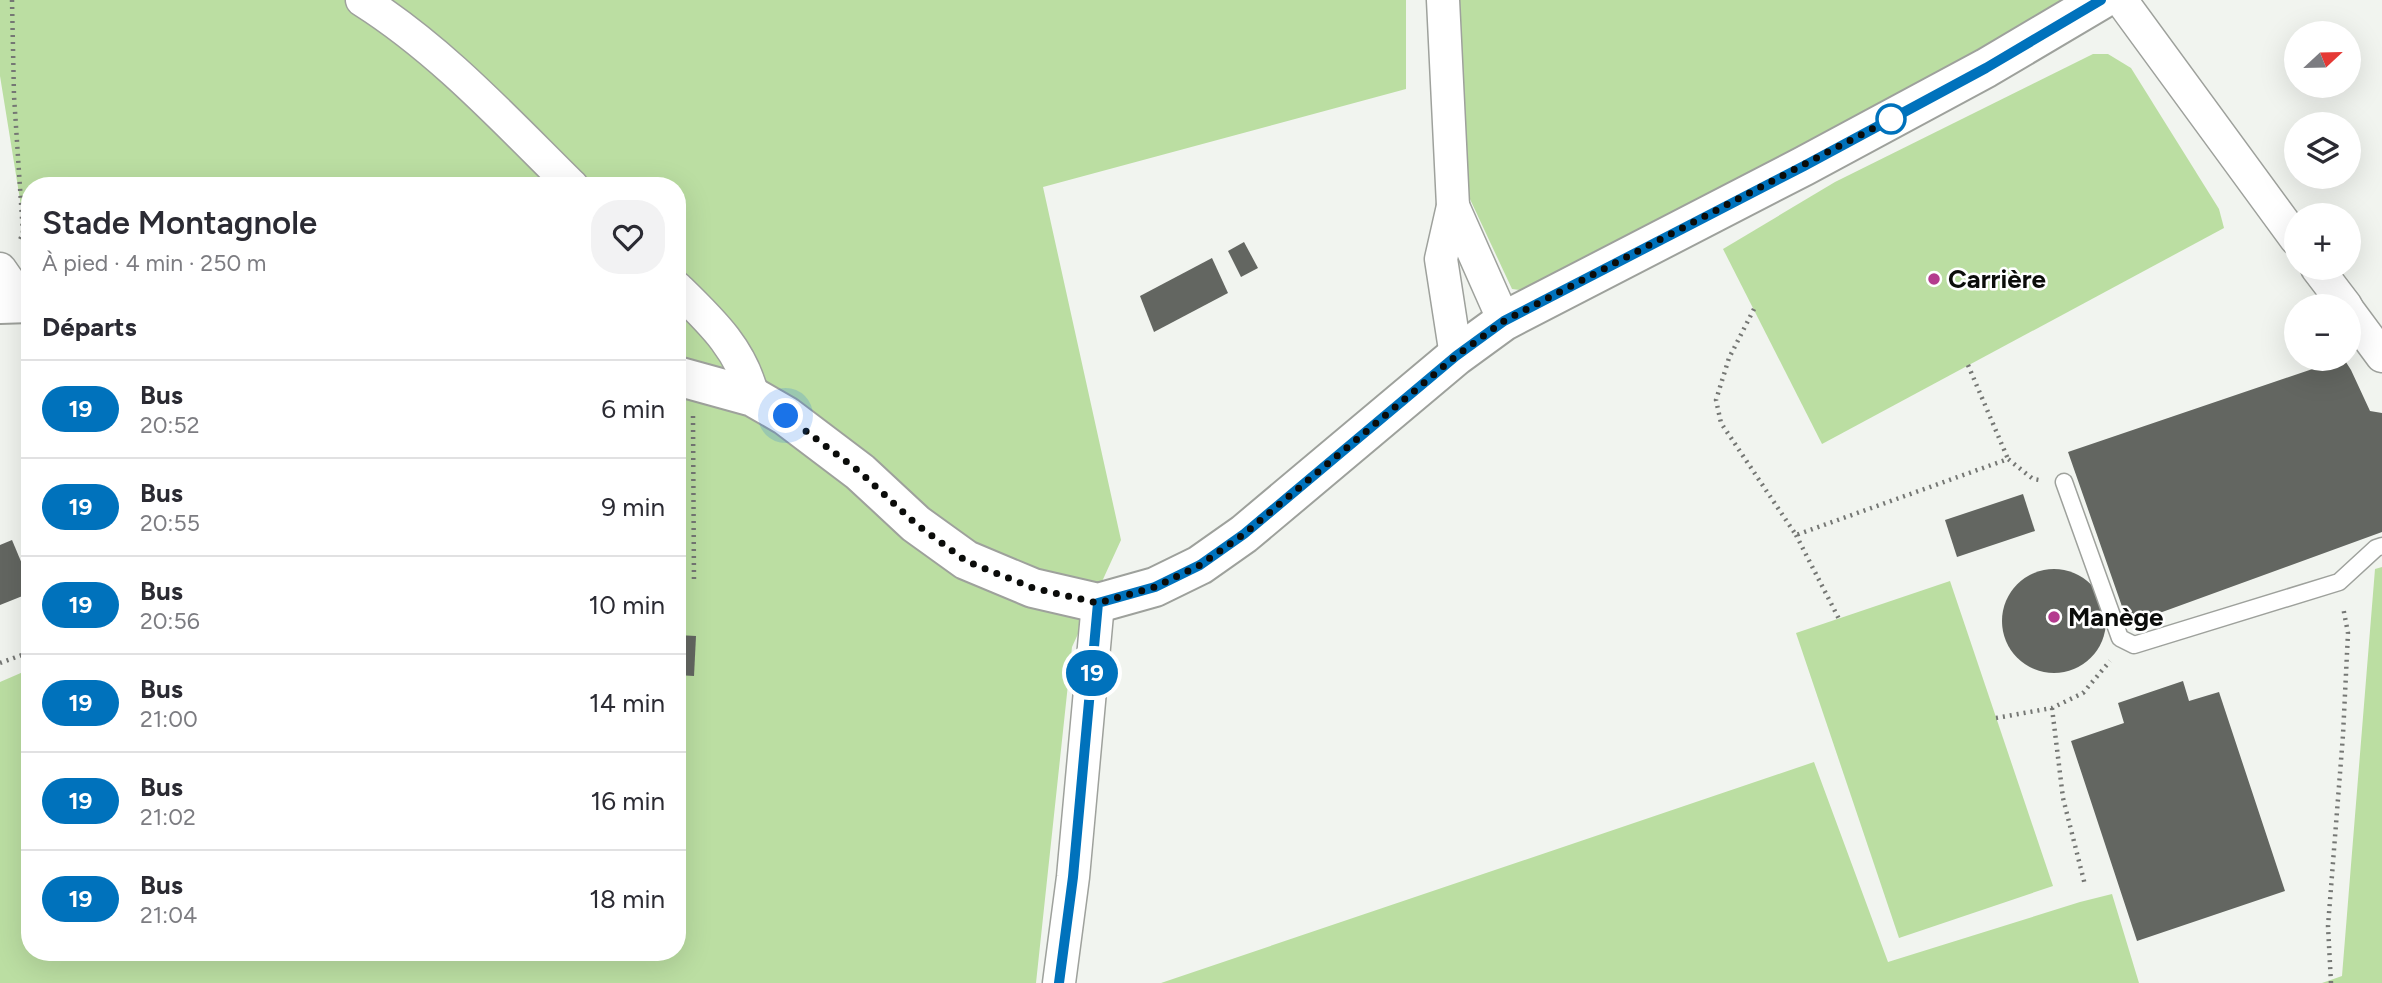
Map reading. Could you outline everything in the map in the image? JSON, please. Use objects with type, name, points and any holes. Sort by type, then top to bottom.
[{"type":"street","points":[[362,0],[411,34],[451,67],[563,177]]},
{"type":"street","points":[[1443,0],[1453,206],[1441,259],[1456,356]]},
{"type":"street","points":[[686,378],[753,397],[786,416],[860,472],[916,524],[966,561],[1033,588],[1098,603],[1155,587],[1200,565],[1244,534],[1456,356],[1504,321],[1816,160],[1986,68],[2101,0]]},
{"type":"street","points":[[2121,0],[2284,223]]},
{"type":"street","points":[[1453,206],[1504,321]]},
{"type":"street","points":[[686,297],[722,334],[748,375],[753,397]]},
{"type":"street","points":[[2361,327],[2382,356]]},
{"type":"street","points":[[1059,983],[1073,877],[1098,603]]},
{"type":"lane","points":[[2064,482],[2120,638],[2134,645],[2339,582],[2376,548],[2382,546]]},
{"type":"path","points":[[12,0],[14,96],[21,203]]},
{"type":"path","points":[[11,291],[21,243]]},
{"type":"path","points":[[1754,309],[1729,358],[1716,400],[1721,423],[1796,535],[1839,619]]},
{"type":"path","points":[[1968,365],[2008,460],[2033,479],[2064,482]]},
{"type":"path","points":[[686,378],[692,420],[694,583]]},
{"type":"path","points":[[1796,535],[2008,460]]},
{"type":"path","points":[[2331,983],[2328,926],[2348,633],[2339,582]]},
{"type":"path","points":[[1996,718],[2052,708],[2083,694],[2126,641]]},
{"type":"path","points":[[0,663],[21,655]]},
{"type":"path","points":[[2052,708],[2063,798],[2085,886]]},
{"type":"green space","points":[[0,0],[1406,0],[1406,89],[1043,187],[1121,540],[1072,647],[1036,983],[0,983],[0,682],[21,673],[21,961],[686,961],[686,177],[21,177],[21,206],[0,76]]},
{"type":"green space","points":[[1458,0],[2080,0],[1551,294],[1512,289],[1469,197]]},
{"type":"green space","name":"Carrière","points":[[2093,54],[2108,54],[2131,68],[2219,209],[2224,228],[1822,444],[1723,249],[1835,182]]},
{"type":"green space","points":[[2382,567],[2382,983],[2322,983],[2342,976],[2375,569]]},
{"type":"green space","points":[[1950,581],[2053,886],[1899,938],[1796,633]]},
{"type":"green space","points":[[1814,762],[1888,962],[2112,894],[2139,983],[1161,983]]},
{"type":"building","points":[[1244,242],[1258,268],[1241,277],[1228,251]]},
{"type":"building","points":[[1212,258],[1228,293],[1154,332],[1140,296]]},
{"type":"building","points":[[2307,371],[2351,371],[2370,411],[2382,413],[2382,532],[2154,615],[2125,615],[2068,452]]},
{"type":"building","points":[[2023,494],[2035,531],[1957,557],[1945,520]]},
{"type":"building","points":[[12,540],[21,562],[21,597],[0,605],[0,545]]},
{"type":"building","name":"Manège","points":[[2054,569],[2074,573],[2091,584],[2102,601],[2106,621],[2102,641],[2091,658],[2074,669],[2054,673],[2034,669],[2017,658],[2006,641],[2002,621],[2006,601],[2017,584],[2034,573]]},
{"type":"building","points":[[686,635],[696,636],[694,676],[686,676]]},
{"type":"building","points":[[2183,681],[2189,701],[2219,692],[2285,891],[2137,941],[2071,741],[2124,723],[2118,703]]},
{"type":"bus line","name":"19","points":[[1059,983],[1073,877],[1098,603],[1155,587],[1200,565],[1244,534],[1456,356],[1504,321],[1804,166],[1986,68],[2101,0]]},
{"type":"place","name":"Carrière","points":[[1934,279]]},
{"type":"place","name":"Manège","points":[[2054,617]]},
{"type":"route","points":[[786,416],[860,472],[916,524],[966,561],[1033,588],[1098,603],[1125,596],[1155,587],[1200,565],[1244,534],[1456,356],[1504,321],[1895,117],[1891,119]]}]
